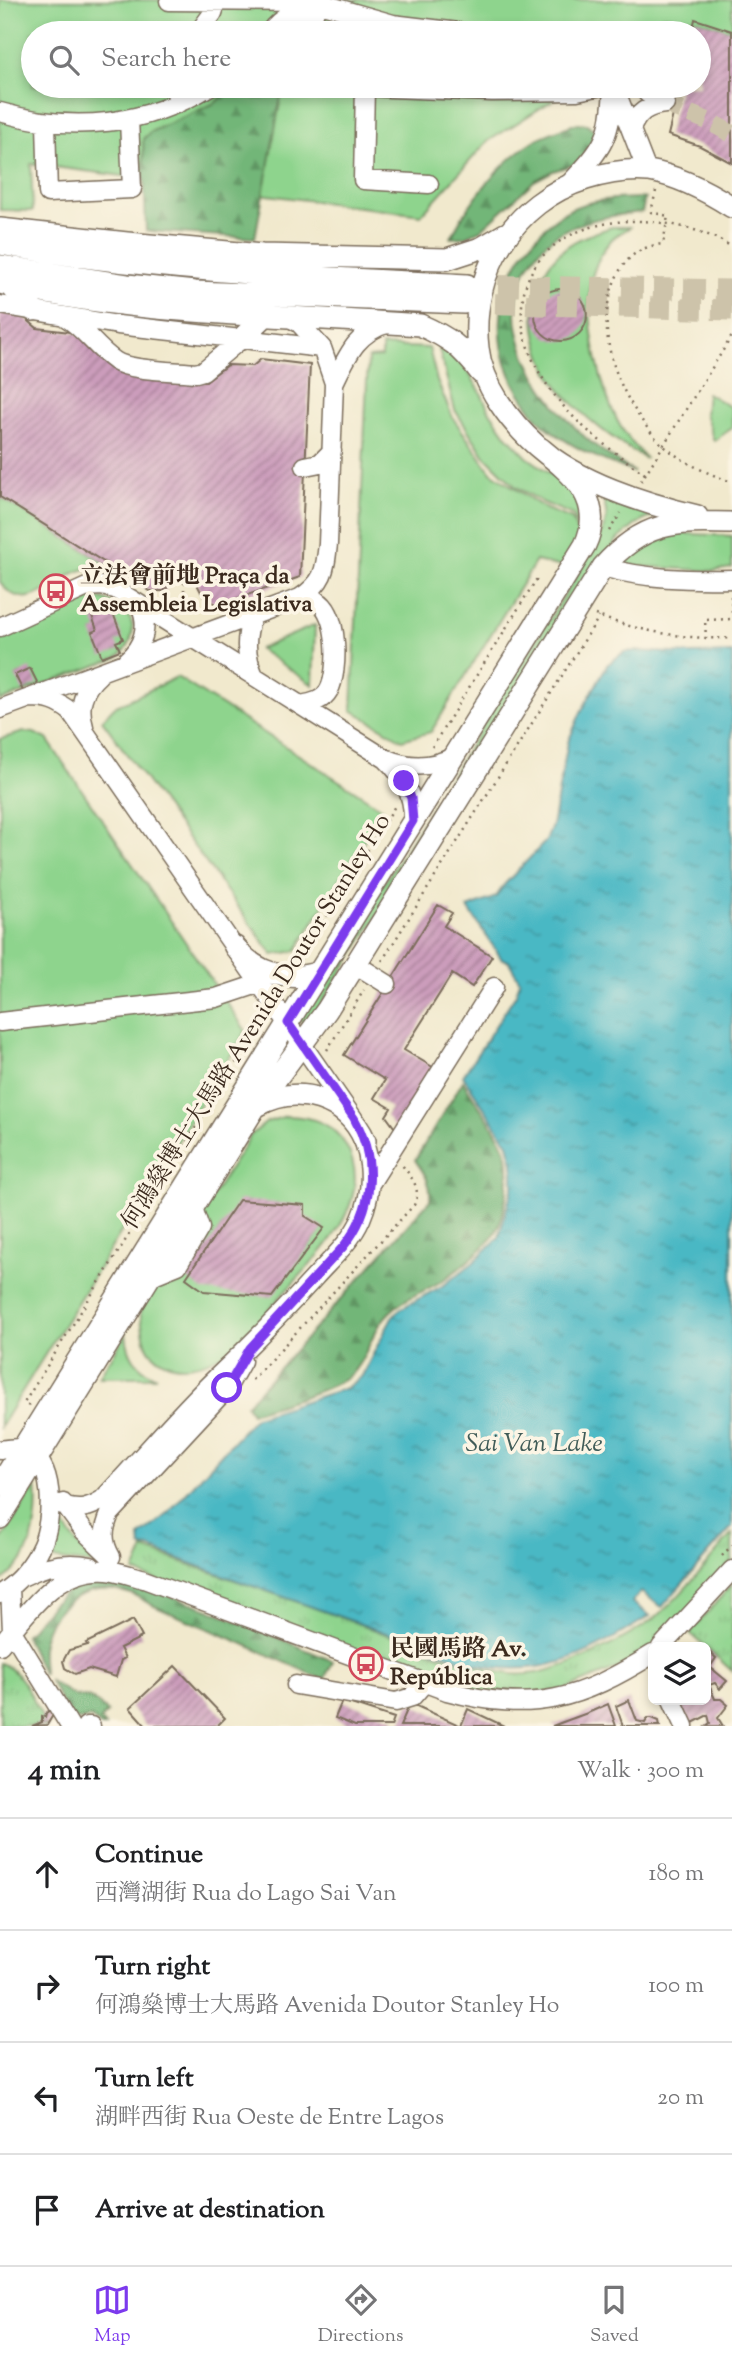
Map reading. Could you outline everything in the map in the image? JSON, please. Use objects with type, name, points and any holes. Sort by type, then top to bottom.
[{"type":"main road","points":[[0,229],[262,255],[447,260],[481,248],[508,232],[536,204],[570,183],[598,175],[647,171],[689,183],[732,206]]},
{"type":"main road","points":[[489,383],[478,349],[480,290],[487,268],[508,232]]},
{"type":"main road","points":[[0,244],[202,271],[466,294],[195,292],[0,266]]},
{"type":"main road","points":[[5,284],[33,310]]},
{"type":"main road","points":[[5,284],[82,298],[175,310],[420,325],[446,337],[466,354],[514,422],[540,449],[584,476],[632,495],[682,512],[731,523]]},
{"type":"main road","points":[[241,339],[265,316]]},
{"type":"main road","name":"何鴻燊博士大馬路 Avenida Doutor Stanley Ho","points":[[0,1518],[30,1454],[288,1023],[591,533],[593,512],[590,503],[569,473],[540,449]]},
{"type":"main road","name":"何鴻燊博士大馬路 Avenida Doutor Stanley Ho","points":[[0,1485],[30,1454],[150,1276],[257,1105],[302,1044],[372,975],[603,568],[625,544],[660,527],[688,522],[731,523]]},
{"type":"main road","points":[[235,947],[252,964],[275,974],[293,976],[319,972]]},
{"type":"main road","points":[[257,1105],[290,1094],[319,1098],[335,1105],[349,1116],[365,1141]]},
{"type":"street","points":[[169,1],[316,2],[382,21]]},
{"type":"street","points":[[207,21],[217,1]]},
{"type":"street","points":[[279,21],[302,12],[370,21]]},
{"type":"street","points":[[0,112],[46,122],[86,124],[130,118],[170,98]]},
{"type":"street","points":[[365,98],[363,180],[429,184]]},
{"type":"street","points":[[570,183],[592,160],[608,133],[613,98]]},
{"type":"street","points":[[618,98],[647,171]]},
{"type":"street","points":[[631,129],[640,112],[665,104],[655,98]]},
{"type":"street","points":[[46,122],[48,192],[132,189],[130,118]]},
{"type":"street","points":[[0,305],[118,325],[322,348]]},
{"type":"street","points":[[58,315],[73,322],[116,362],[130,366],[196,373],[203,371],[241,339]]},
{"type":"street","points":[[85,731],[80,716],[80,702],[98,675],[188,635],[300,598],[320,581],[326,567],[334,383],[322,348],[290,318]]},
{"type":"street","points":[[334,383],[352,348],[363,335],[374,327],[389,323]]},
{"type":"street","points":[[330,483],[315,470],[305,466],[320,463],[332,451]]},
{"type":"street","points":[[603,568],[665,578],[732,579]]},
{"type":"street","points":[[0,628],[87,587],[115,589],[381,755],[399,763],[417,766],[435,764],[453,757]]},
{"type":"street","points":[[300,598],[318,601],[328,613],[334,630],[333,677],[329,690],[323,698],[301,705]]},
{"type":"street","points":[[0,709],[117,666],[134,654],[142,642],[145,627],[140,605]]},
{"type":"street","points":[[0,608],[15,615],[34,612]]},
{"type":"street","points":[[252,616],[246,636],[246,656],[254,676]]},
{"type":"street","points":[[30,698],[45,698],[59,703],[71,712],[354,1118],[365,1141],[369,1158],[370,1184],[361,1218],[348,1241],[250,1348],[216,1378],[102,1500],[91,1507],[78,1509],[65,1506]]},
{"type":"street","points":[[381,755],[404,781],[411,798],[413,821]]},
{"type":"street","points":[[0,1022],[216,998],[261,983]]},
{"type":"street","points":[[370,1184],[494,987]]},
{"type":"street","points":[[115,1565],[104,1540],[105,1526],[110,1514],[227,1388],[250,1348]]},
{"type":"street","points":[[0,1450],[30,1454],[84,1531],[115,1565],[144,1579],[447,1691],[485,1700],[537,1701],[589,1689],[648,1658]]},
{"type":"street","points":[[47,1478],[51,1502],[43,1543],[33,1562],[10,1587],[12,1631],[70,1726]]},
{"type":"street","points":[[10,1587],[44,1567],[65,1563],[115,1565]]},
{"type":"street","points":[[0,1645],[44,1594],[64,1579],[115,1565]]},
{"type":"street","points":[[666,1642],[732,1570]]},
{"type":"street","points":[[296,1685],[396,1702],[412,1698],[425,1682]]},
{"type":"street","points":[[674,1705],[684,1726]]},
{"type":"path","points":[[653,203],[651,212],[668,216],[663,244],[648,246],[638,251],[620,270],[608,300],[606,316],[611,354],[622,386],[645,424],[663,446],[692,464],[732,482]]},
{"type":"path","points":[[645,474],[570,414],[538,371],[527,344],[523,321],[522,299],[528,276],[538,260],[565,237],[612,222],[667,224],[722,241],[732,247]]},
{"type":"path","points":[[632,495],[732,336]]},
{"type":"path","points":[[184,566],[188,635]]},
{"type":"path","points":[[324,1053],[598,617],[638,628],[706,639],[732,638]]},
{"type":"path","points":[[706,639],[705,620],[732,619]]},
{"type":"path","points":[[248,1384],[416,1203],[417,1187],[392,1149]]},
{"type":"path","points":[[714,1564],[732,1545]]},
{"type":"green space","points":[[0,0],[732,0],[732,31],[711,24],[711,21],[663,16],[665,21],[21,21],[21,98],[556,98],[487,142],[421,215],[31,164],[33,211],[0,210]]},
{"type":"green space","points":[[221,98],[281,98],[255,238],[146,231],[143,139],[150,132]]},
{"type":"green space","points":[[578,123],[587,124],[597,133],[597,140],[577,164],[553,171],[534,181],[481,230],[465,237],[451,238],[476,197],[511,158],[537,139]]},
{"type":"green space","points":[[645,198],[642,212],[590,221],[570,228],[548,241],[533,259],[521,282],[516,307],[518,331],[525,355],[552,400],[586,438],[634,472],[574,446],[541,422],[513,381],[505,360],[501,316],[512,273],[523,253],[553,220],[588,203]]},
{"type":"green space","points":[[612,227],[631,227],[612,239],[596,264],[590,286],[593,341],[600,375],[617,420],[646,459],[600,428],[569,400],[550,373],[536,336],[536,298],[550,263],[575,241]]},
{"type":"green space","points":[[436,338],[461,361],[507,436],[527,457],[567,485],[583,511],[582,534],[573,515],[544,503],[515,486],[484,455],[455,410]]},
{"type":"green space","points":[[382,346],[429,348],[437,381],[453,418],[491,472],[546,509],[572,519],[582,543],[567,568],[536,561],[431,732],[402,740],[352,710],[368,358],[382,357]]},
{"type":"green space","points":[[707,393],[732,408],[732,428],[714,441],[705,414]]},
{"type":"green space","points":[[600,491],[655,515],[638,523],[617,540],[313,1017],[304,1026],[300,1017],[594,548],[606,521],[606,508]]},
{"type":"green space","points":[[0,497],[127,577],[90,568],[74,573],[31,597],[10,593],[0,582]]},
{"type":"green space","points":[[673,533],[732,536],[732,568],[714,571],[619,565],[652,539]]},
{"type":"green space","name":"立法會前地 Praça da Assembleia Legislativa","points":[[103,599],[123,610],[133,628],[127,648],[117,658],[0,701],[0,639],[88,600]]},
{"type":"green space","points":[[315,625],[313,685],[259,649]]},
{"type":"green space","points":[[177,677],[383,809],[296,951],[273,955],[102,720],[114,707]]},
{"type":"green space","points":[[24,732],[47,739],[246,1031],[0,1427],[0,739]]},
{"type":"green space","points":[[463,1081],[496,1131],[507,1158],[507,1191],[496,1232],[480,1251],[451,1275],[402,1302],[390,1312],[379,1325],[359,1364],[346,1378],[306,1396],[251,1413],[246,1405],[430,1200],[429,1183],[415,1160]]},
{"type":"green space","points":[[286,1116],[304,1117],[320,1122],[340,1136],[354,1165],[355,1186],[350,1206],[327,1245],[238,1343],[223,1354],[202,1363],[191,1366],[169,1364],[150,1351],[143,1332],[140,1311],[251,1135],[267,1122]]},
{"type":"green space","points":[[126,1334],[134,1360],[156,1377],[99,1377]]},
{"type":"green space","points":[[36,1485],[32,1540],[20,1563],[0,1582],[0,1542]]},
{"type":"green space","points":[[62,1522],[76,1543],[98,1565],[51,1559],[58,1543]]},
{"type":"green space","points":[[732,1534],[732,1561],[661,1642],[648,1642],[648,1656],[536,1701],[445,1688],[134,1572],[144,1549],[457,1661],[511,1674],[548,1670],[590,1655],[647,1623],[680,1595]]},
{"type":"green space","points":[[100,1580],[123,1580],[206,1608],[333,1661],[324,1680],[134,1595],[99,1590],[72,1599],[52,1619],[42,1648],[43,1674],[25,1636],[66,1593]]},
{"type":"green space","points":[[732,1584],[732,1671],[711,1652],[711,1642],[700,1642],[690,1633]]},
{"type":"green space","points":[[0,1663],[22,1681],[47,1726],[0,1726]]},
{"type":"green space","points":[[50,1681],[75,1696],[96,1702],[108,1712],[100,1720],[105,1726],[91,1718],[70,1718]]},
{"type":"water","name":"Sai Van Lake","points":[[624,652],[732,653],[732,1527],[662,1607],[641,1592],[632,1602],[650,1616],[628,1630],[565,1661],[522,1669],[497,1668],[471,1663],[141,1547],[140,1536],[166,1515],[255,1417],[346,1388],[362,1376],[392,1317],[400,1309],[444,1285],[474,1262],[499,1237],[513,1186],[513,1163],[508,1144],[463,1076],[516,994],[520,981],[509,962],[501,958],[468,908],[496,897],[546,841],[552,826],[568,742],[581,712],[607,665]]},
{"type":"building","points":[[711,24],[732,31],[732,163],[700,146],[668,135],[677,98],[711,98]]},
{"type":"building","points":[[561,289],[571,291],[579,297],[585,305],[585,325],[579,333],[571,339],[561,341],[551,339],[543,333],[537,325],[535,315],[537,305],[543,297],[551,291]]},
{"type":"building","points":[[0,313],[24,317],[37,328],[78,333],[126,372],[206,381],[227,365],[253,366],[261,359],[310,365],[300,577],[218,605],[202,594],[198,586],[196,566],[173,566],[173,579],[169,586],[164,591],[150,591],[0,497]]},
{"type":"building","points":[[111,608],[123,639],[116,642],[120,650],[102,657],[92,632],[97,630],[92,616]]},
{"type":"building","points":[[30,668],[38,684],[23,691],[15,675]]},
{"type":"building","points":[[438,905],[452,913],[444,926],[492,956],[472,987],[452,974],[404,1050],[436,1069],[397,1131],[386,1116],[391,1108],[374,1098],[385,1080],[344,1055]]},
{"type":"building","points":[[239,1200],[305,1205],[305,1216],[324,1228],[272,1297],[204,1291],[186,1278]]},
{"type":"building","points":[[133,1620],[142,1637],[120,1648],[125,1658],[121,1660],[116,1677],[89,1669],[75,1674],[65,1668],[63,1661],[69,1650],[88,1645],[86,1643]]},
{"type":"building","points":[[175,1666],[225,1718],[217,1726],[146,1726],[130,1708]]},
{"type":"building","points":[[711,1668],[727,1681],[720,1689],[715,1683],[711,1684]]},
{"type":"building","points":[[711,1690],[715,1699],[721,1699],[728,1705],[718,1718],[723,1726],[706,1726],[710,1723],[708,1715],[687,1726],[681,1705],[711,1705]]},
{"type":"building","points":[[629,1700],[637,1721],[645,1723],[648,1718],[652,1718],[659,1721],[660,1726],[623,1726],[616,1706]]},
{"type":"building","points":[[342,1701],[394,1718],[391,1726],[355,1726],[335,1718]]},
{"type":"building","points":[[410,1703],[461,1726],[400,1726]]},
{"type":"building","points":[[608,1704],[616,1726],[552,1726],[590,1712]]},
{"type":"building","points":[[468,1709],[504,1726],[461,1726]]},
{"type":"building","points":[[50,1710],[53,1715],[47,1725],[32,1726],[42,1722],[42,1716],[45,1717]]},
{"type":"tunnel","points":[[665,104],[732,134]]},
{"type":"tunnel","points":[[467,285],[732,290]]},
{"type":"tunnel","points":[[464,303],[732,310]]},
{"type":"place","name":"立法會前地 Praça da Assembleia Legislativa","points":[[56,591]]},
{"type":"place","name":"民國馬路 Av. República","points":[[366,1664]]},
{"type":"route","points":[[227,1388],[250,1348],[343,1247],[358,1226],[365,1210],[370,1167],[361,1133],[354,1118],[288,1023],[413,821],[411,798],[404,781]]}]
